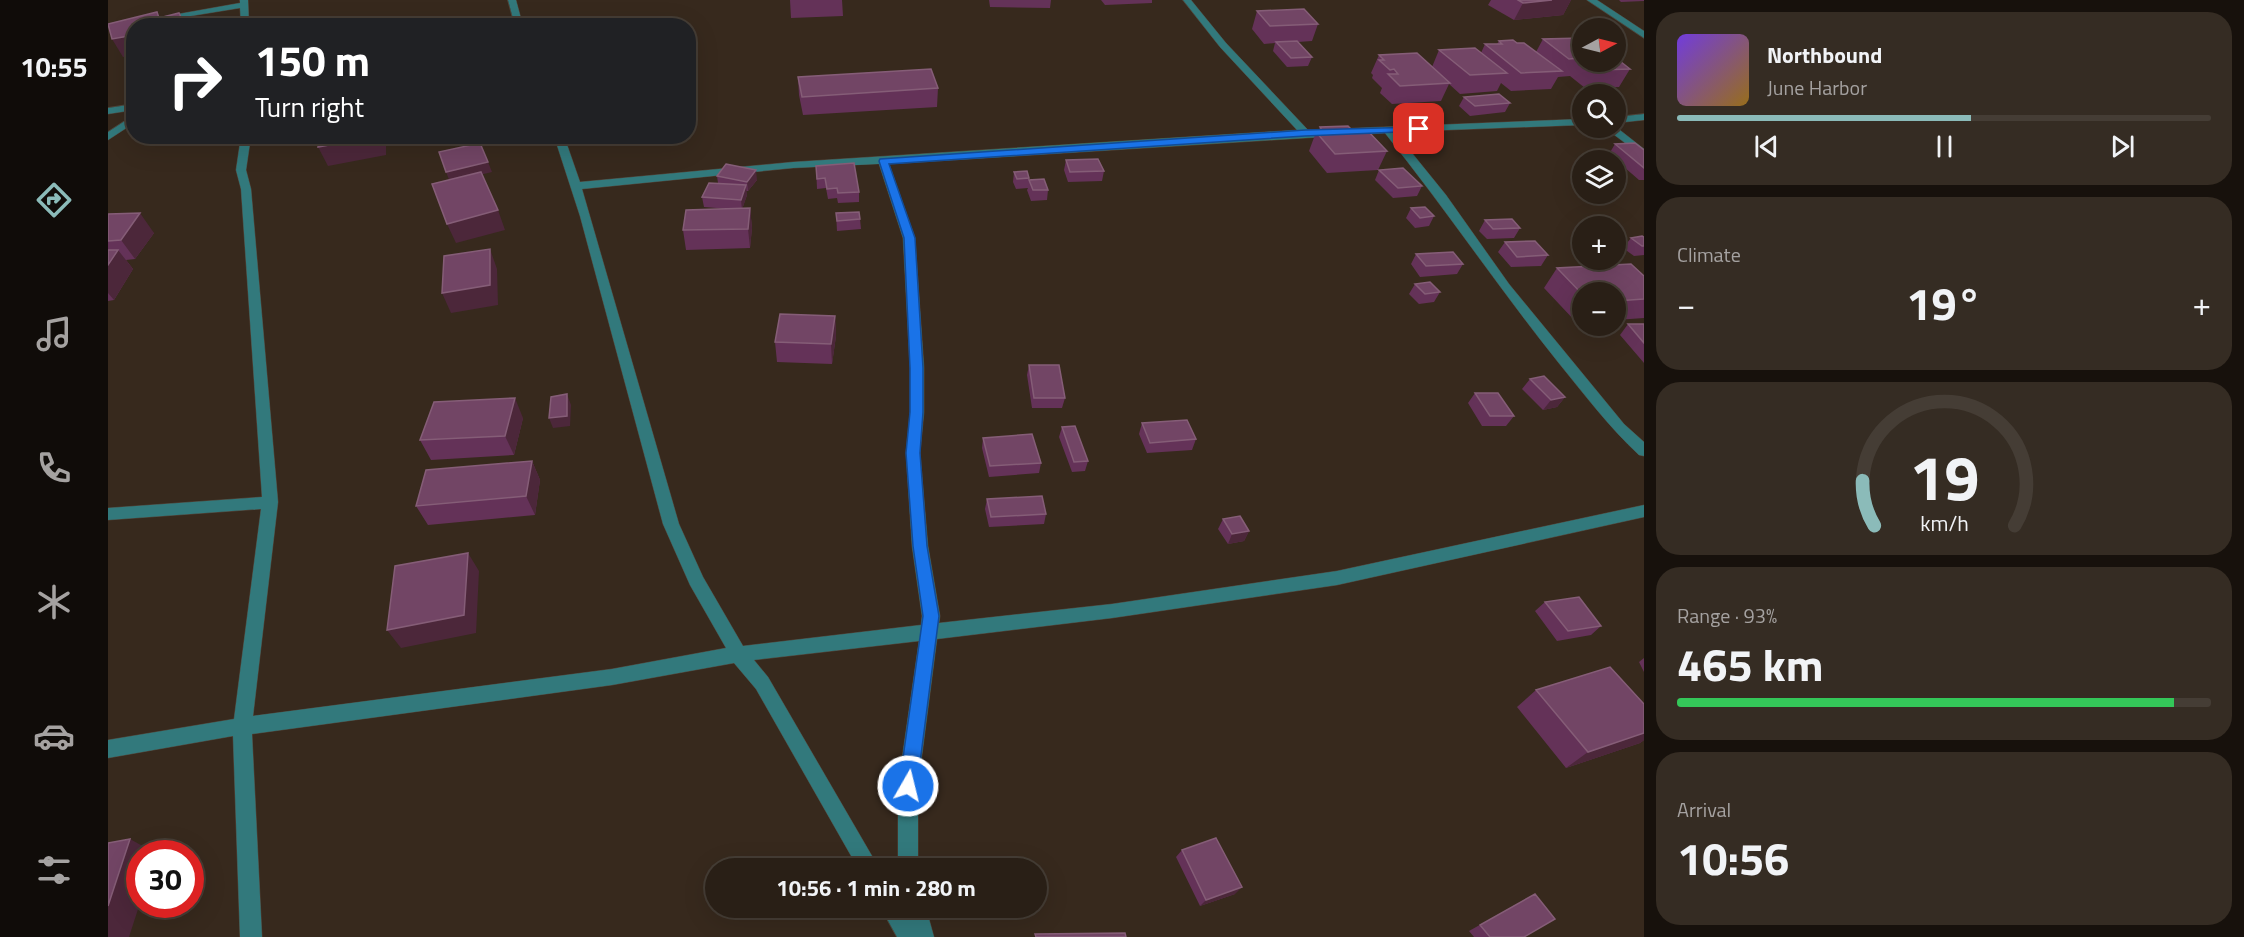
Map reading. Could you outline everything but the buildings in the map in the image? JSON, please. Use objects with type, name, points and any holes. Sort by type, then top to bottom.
[{"type":"street","points":[[512,0],[517,18]]},
{"type":"street","points":[[1187,0],[1223,45],[1305,133]]},
{"type":"street","points":[[1591,0],[1644,35]]},
{"type":"street","points":[[158,18],[244,2],[245,18]]},
{"type":"street","points":[[108,111],[126,108]]},
{"type":"street","points":[[1626,119],[1644,117]]},
{"type":"street","points":[[577,186],[793,165],[1305,133],[1572,122]]},
{"type":"street","points":[[108,137],[126,124]]},
{"type":"street","points":[[1388,130],[1442,197],[1505,287],[1619,428],[1644,451]]},
{"type":"street","points":[[1623,138],[1644,154]]},
{"type":"street","points":[[245,144],[242,170],[246,189],[270,502],[242,726],[251,937]]},
{"type":"street","points":[[562,144],[577,186],[671,524],[696,580],[738,654],[762,683],[864,858]]},
{"type":"street","points":[[883,161],[909,238],[917,412],[913,453],[920,546],[931,616],[908,786],[908,858]]},
{"type":"street","points":[[108,514],[270,502]]},
{"type":"street","points":[[108,749],[242,726],[612,677],[738,654],[1112,611],[1337,578],[1644,511]]},
{"type":"street","points":[[898,918],[909,937]]},
{"type":"street","points":[[918,918],[922,937]]},
{"type":"route","points":[[908,786],[931,616],[920,546],[913,453],[917,412],[909,238],[883,161],[1305,133],[1419,129]]}]
